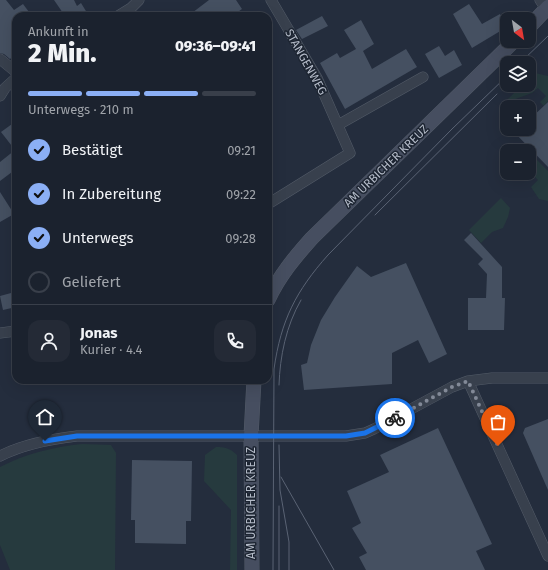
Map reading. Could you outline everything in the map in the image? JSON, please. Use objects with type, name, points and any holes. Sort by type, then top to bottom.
[{"type":"main road","points":[[536,17],[545,5]]},
{"type":"main road","name":"AM URBICHER KREUZ","points":[[272,293],[282,275],[295,257],[312,238],[507,48]]},
{"type":"main road","name":"AM URBICHER KREUZ","points":[[252,570],[251,436],[254,384]]},
{"type":"street","points":[[124,12],[139,0]]},
{"type":"street","name":"STANGENWEG","points":[[271,0],[316,78],[350,152],[272,201]]},
{"type":"street","points":[[0,59],[12,69]]},
{"type":"street","points":[[338,125],[423,77]]},
{"type":"street","points":[[0,96],[12,82]]},
{"type":"street","points":[[0,333],[12,332]]},
{"type":"street","points":[[251,436],[346,436],[365,433],[452,387],[468,381],[492,378],[548,378]]},
{"type":"street","points":[[468,381],[548,556]]},
{"type":"street","name":"AM URBICHER KREUZ","points":[[0,456],[35,443],[77,436],[251,436]]},
{"type":"green space","points":[[536,73],[548,76],[548,101],[544,106],[540,102],[546,96],[538,88],[536,90]]},
{"type":"green space","points":[[515,92],[533,92],[513,100],[508,99]]},
{"type":"green space","points":[[536,159],[548,171],[548,201],[539,199],[531,187],[538,180],[536,178]]},
{"type":"green space","points":[[501,198],[510,208],[508,217],[503,228],[492,232],[481,243],[469,230]]},
{"type":"green space","points":[[82,444],[111,445],[116,453],[115,570],[10,570],[0,545],[0,467],[19,458],[40,452]]},
{"type":"green space","points":[[216,447],[227,448],[237,455],[237,570],[230,570],[231,510],[204,481],[205,455]]},
{"type":"building","points":[[0,0],[6,0],[14,10],[23,4],[29,12],[12,12],[12,57],[10,59],[4,54],[0,53]]},
{"type":"building","points":[[54,0],[74,0],[77,6],[81,3],[87,12],[62,12]]},
{"type":"building","points":[[209,0],[236,0],[242,9],[238,12],[193,12]]},
{"type":"building","points":[[469,4],[482,24],[500,14],[500,31],[472,48],[453,14]]},
{"type":"building","points":[[322,16],[328,26],[302,39],[296,30]]},
{"type":"building","points":[[361,20],[374,44],[363,51],[372,69],[406,49],[417,67],[345,109],[320,63],[337,53],[340,58],[356,49],[344,30]]},
{"type":"building","points":[[439,46],[445,56],[454,50],[462,65],[439,78],[425,54]]},
{"type":"building","points":[[548,102],[548,167],[536,155],[536,144],[526,144],[518,136],[536,136],[536,113]]},
{"type":"building","points":[[12,124],[12,146],[1,132]]},
{"type":"building","points":[[12,152],[12,172],[0,181],[0,162]]},
{"type":"building","points":[[0,192],[12,211],[12,215],[0,222]]},
{"type":"building","points":[[471,233],[502,267],[502,298],[505,298],[504,330],[468,330],[468,298],[486,298],[487,274],[478,264],[483,259],[464,240]]},
{"type":"building","points":[[406,263],[447,354],[429,363],[418,340],[392,353],[392,384],[304,390],[301,365],[307,363],[311,345],[321,320],[357,266],[371,277]]},
{"type":"building","points":[[11,293],[12,308],[3,310],[0,296]]},
{"type":"building","points":[[548,419],[548,490],[523,433],[525,428]]},
{"type":"building","points":[[438,428],[492,544],[476,551],[485,570],[366,570],[359,557],[367,553],[352,528],[361,523],[347,491],[389,472],[380,455]]},
{"type":"building","points":[[132,460],[192,461],[191,521],[186,521],[186,544],[135,543],[135,520],[131,520]]},
{"type":"tram line","points":[[527,56],[548,36]]},
{"type":"tram line","points":[[273,570],[274,369],[281,336],[292,307],[307,281],[328,255],[452,129],[500,83]]},
{"type":"tram line","points":[[375,215],[497,94]]},
{"type":"tram line","points":[[279,385],[282,352],[291,320],[301,300]]},
{"type":"tram line","points":[[279,445],[280,490],[289,542],[289,570]]},
{"type":"tram line","points":[[281,477],[334,570]]},
{"type":"tram line","points":[[279,506],[279,570]]},
{"type":"way so far","points":[[395,418],[452,387],[468,381],[498,446]]},
{"type":"route","points":[[45,441],[56,438],[77,436],[346,436],[365,433],[395,418]]}]
